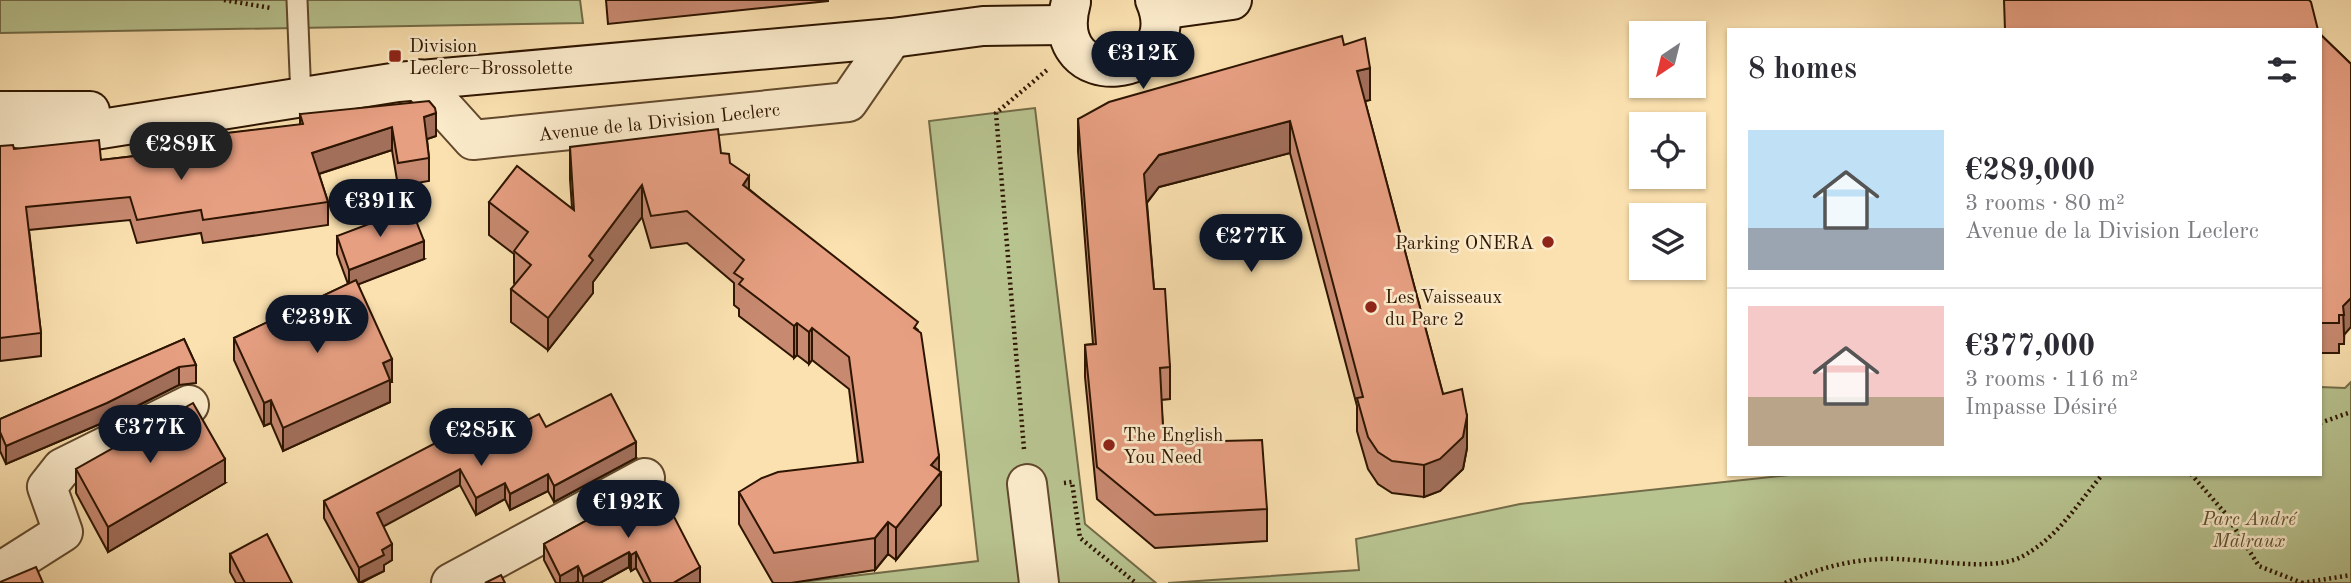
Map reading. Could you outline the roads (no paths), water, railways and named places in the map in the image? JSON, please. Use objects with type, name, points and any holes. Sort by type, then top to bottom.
[{"type":"street","points":[[0,145],[201,111],[418,79],[892,38],[983,26],[1070,24],[1087,61],[1102,67],[1122,68],[1140,60],[1153,48],[1160,29],[1157,5],[1232,0]]},
{"type":"street","name":"Avenue de la Division Leclerc","points":[[418,79],[473,140],[848,102],[892,38]]},
{"type":"street","points":[[0,111],[201,111]]},
{"type":"street","points":[[0,572],[63,532],[47,487],[62,468],[189,405]]},
{"type":"street","points":[[451,583],[645,478]]},
{"type":"street","points":[[1027,484],[1039,583]]},
{"type":"lane","points":[[296,6],[301,98]]},
{"type":"place","name":"Division Leclerc–Brossolette","points":[[395,56]]},
{"type":"place","name":"Parking ONERA","points":[[1548,242]]},
{"type":"place","name":"Les Vaisseaux du Parc 2","points":[[1371,307]]},
{"type":"place","name":"The English You Need","points":[[1109,445]]},
{"type":"park label","name":"Parc André Malraux","points":[[2249,529]]}]
